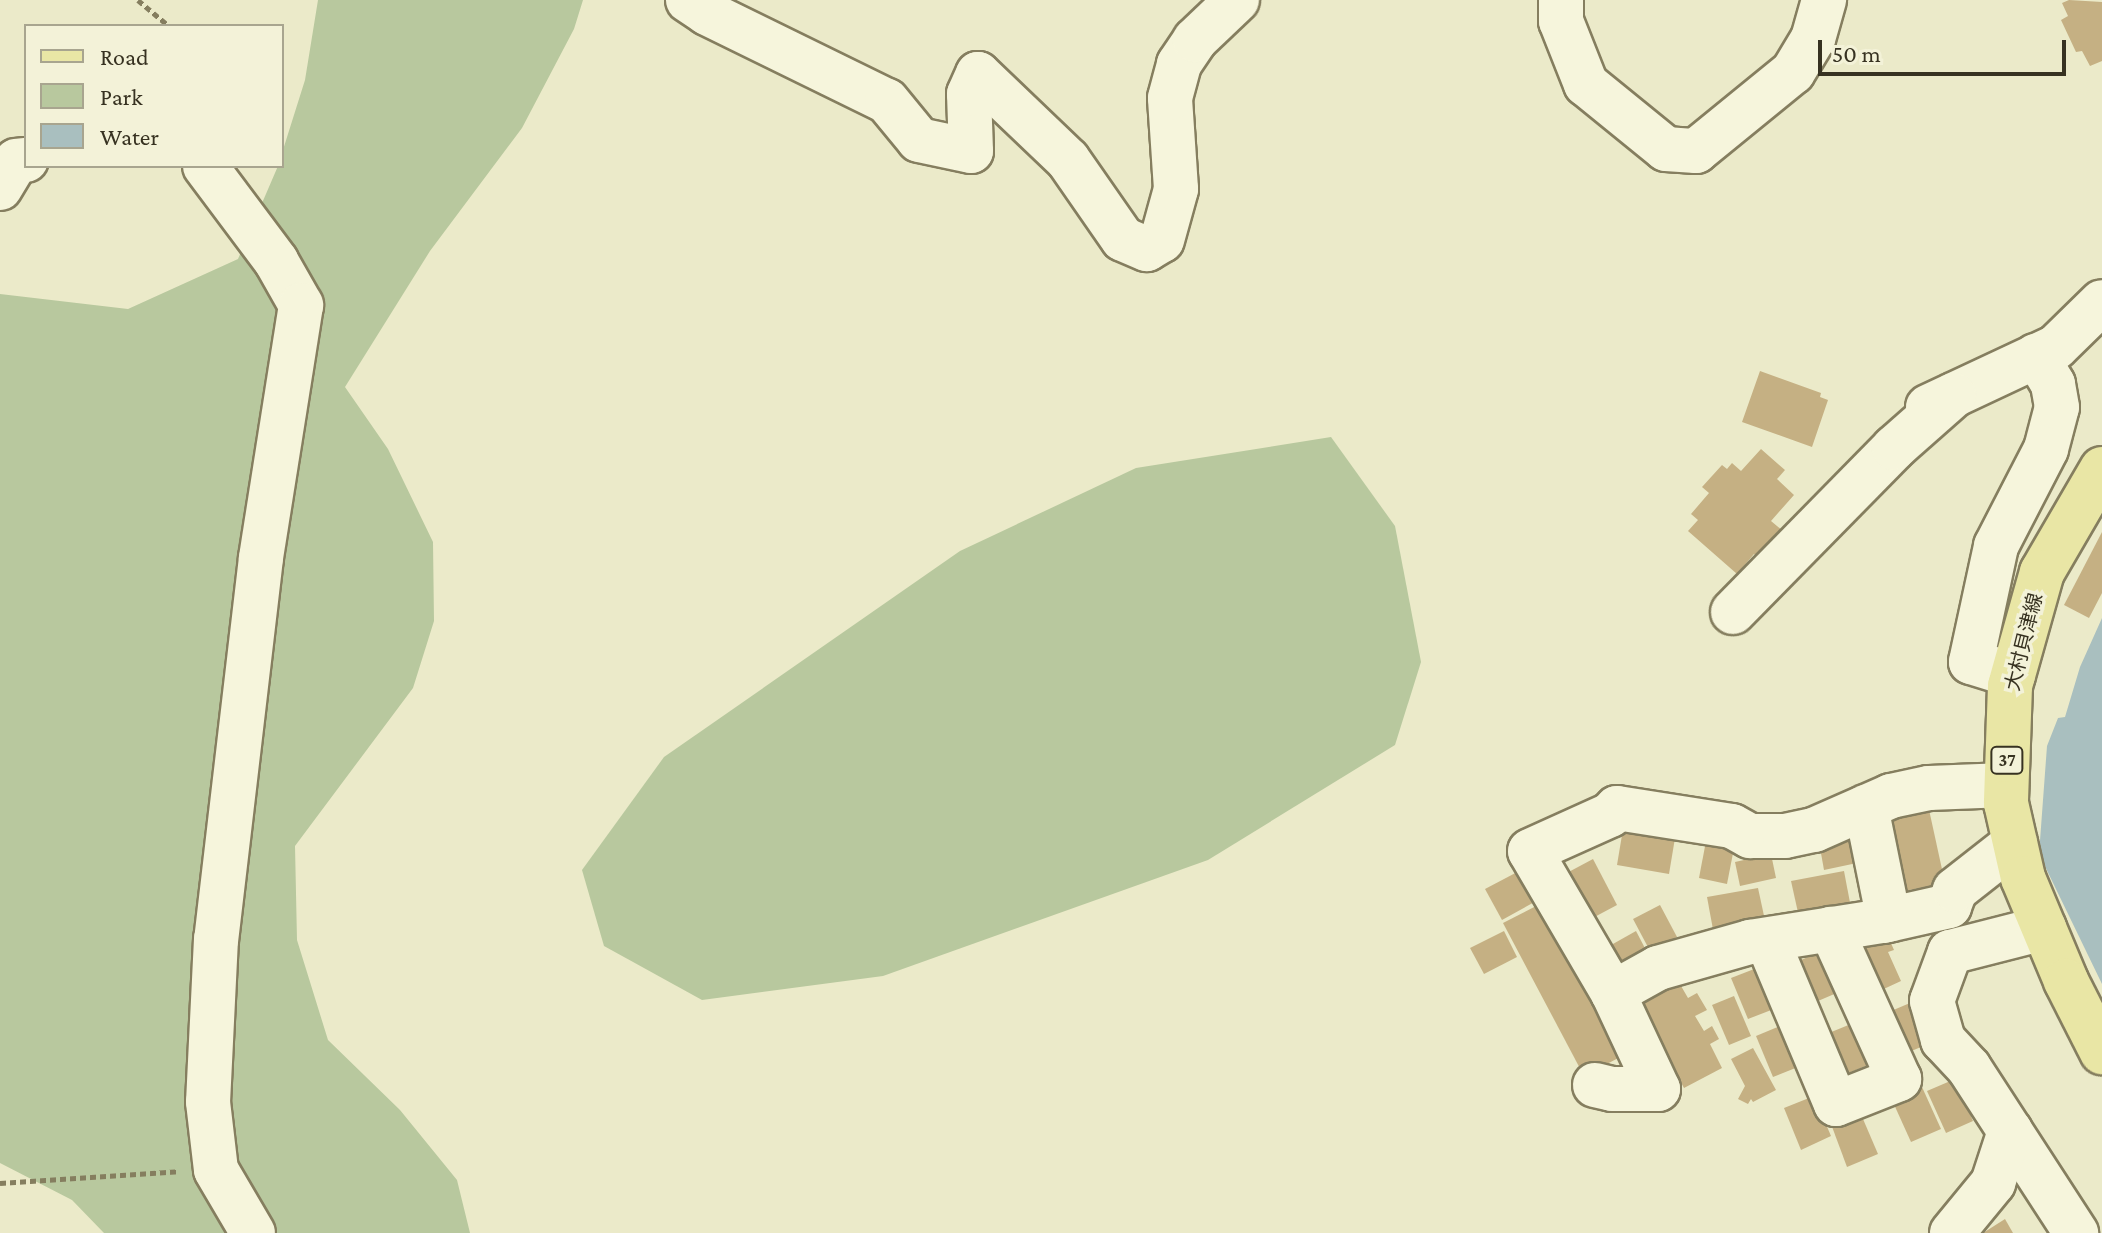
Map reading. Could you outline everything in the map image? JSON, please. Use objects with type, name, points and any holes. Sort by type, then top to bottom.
[{"type":"main road","name":"大村貝津線","points":[[2102,469],[2042,572],[2013,675],[2006,785],[2006,803],[2023,878],[2102,1052]]},
{"type":"street","points":[[688,0],[707,13],[887,101],[909,123],[919,140],[971,151],[969,94],[978,74],[1068,160],[1123,239],[1147,249],[1162,240],[1176,189],[1170,98],[1179,64],[1195,40],[1237,0]]},
{"type":"street","points":[[1561,0],[1561,21],[1586,84],[1666,149],[1696,151],[1793,72],[1813,39],[1824,0]]},
{"type":"street","points":[[207,168],[268,249],[301,305],[261,558],[216,939],[208,1102],[216,1170],[253,1233]]},
{"type":"street","points":[[1911,415],[2056,347],[2102,302]]},
{"type":"street","points":[[2013,675],[1971,662],[1996,546],[2046,449],[2057,407],[2053,384],[2036,356]]},
{"type":"street","points":[[1733,612],[1894,448],[1954,395]]},
{"type":"street","points":[[1595,1085],[1658,1089],[1613,993],[1530,851],[1610,815],[1617,808],[1732,826],[1750,836],[1773,836],[1814,830],[1891,796],[1929,788],[2006,785]]},
{"type":"street","points":[[1866,807],[1889,920]]},
{"type":"street","points":[[1613,993],[1658,968],[1767,940],[1889,920],[1949,906],[1955,890],[2015,843]]},
{"type":"street","points":[[2044,928],[1950,952],[1932,1001],[1943,1040],[1969,1068],[2076,1233]]},
{"type":"street","points":[[1767,940],[1836,1104],[1899,1079],[1831,929]]},
{"type":"street","points":[[1952,1233],[1993,1183],[2010,1131]]},
{"type":"path","points":[[138,0],[167,24]]},
{"type":"path","points":[[0,1183],[216,1170]]},
{"type":"green space","points":[[318,0],[583,0],[574,29],[522,128],[430,251],[345,387],[388,449],[433,542],[434,621],[413,688],[295,846],[297,940],[328,1040],[400,1110],[457,1180],[470,1233],[104,1233],[72,1200],[0,1163],[0,294],[128,309],[238,259],[277,168],[284,168],[284,147],[305,80]]},
{"type":"green space","points":[[1331,437],[1395,526],[1421,662],[1395,745],[1208,860],[883,976],[702,1000],[604,946],[582,870],[664,757],[960,551],[1136,468]]},
{"type":"water","points":[[2102,618],[2102,984],[2039,854],[2047,746],[2058,718],[2065,717],[2080,667]]},
{"type":"building","points":[[2069,0],[2102,2],[2102,61],[2090,66],[2082,51],[2076,52],[2061,20],[2068,16],[2062,3]]},
{"type":"building","points":[[1760,371],[1821,393],[1820,397],[1828,400],[1812,447],[1742,422]]},
{"type":"building","points":[[1761,449],[1785,470],[1777,479],[1794,495],[1771,521],[1783,531],[1759,558],[1754,554],[1737,574],[1688,531],[1698,520],[1691,514],[1709,493],[1702,487],[1722,465],[1727,469],[1732,463],[1741,471]]},
{"type":"building","points":[[2102,532],[2102,593],[2089,618],[2064,605]]},
{"type":"building","points":[[1928,805],[1945,883],[1904,891],[1883,814]]},
{"type":"building","points":[[1623,829],[1675,838],[1669,874],[1617,865]]},
{"type":"building","points":[[1853,836],[1857,863],[1824,870],[1819,842]]},
{"type":"building","points":[[1706,841],[1734,848],[1727,884],[1699,878]]},
{"type":"building","points":[[1771,854],[1776,878],[1740,886],[1735,862]]},
{"type":"building","points":[[1593,859],[1617,905],[1587,921],[1563,875]]},
{"type":"building","points":[[1523,869],[1540,899],[1502,920],[1485,889]]},
{"type":"building","points":[[1844,871],[1851,908],[1799,917],[1791,881]]},
{"type":"building","points":[[1758,888],[1766,925],[1714,935],[1707,897]]},
{"type":"building","points":[[1542,903],[1624,1055],[1584,1076],[1503,923]]},
{"type":"building","points":[[1660,905],[1677,937],[1650,951],[1633,919]]},
{"type":"building","points":[[1504,931],[1517,957],[1484,974],[1470,948]]},
{"type":"building","points":[[1636,931],[1648,954],[1617,971],[1604,949]]},
{"type":"building","points":[[1884,939],[1890,941],[1894,950],[1888,952],[1901,981],[1873,994],[1855,952]]},
{"type":"building","points":[[1822,951],[1839,992],[1811,1004],[1794,963]]},
{"type":"building","points":[[1762,966],[1779,1007],[1748,1019],[1731,978]]},
{"type":"building","points":[[1677,979],[1688,998],[1697,993],[1707,1010],[1695,1016],[1704,1031],[1712,1026],[1719,1039],[1710,1044],[1722,1068],[1684,1088],[1639,1005],[1643,1003],[1641,999]]},
{"type":"building","points":[[1734,996],[1751,1036],[1729,1045],[1712,1005]]},
{"type":"building","points":[[1910,1003],[1928,1044],[1902,1055],[1884,1014]]},
{"type":"building","points":[[1785,1024],[1803,1065],[1773,1077],[1756,1036]]},
{"type":"building","points":[[1851,1024],[1868,1065],[1841,1076],[1824,1035]]},
{"type":"building","points":[[1753,1048],[1776,1090],[1753,1102],[1751,1099],[1748,1104],[1738,1099],[1745,1086],[1731,1059]]},
{"type":"building","points":[[1955,1079],[1973,1121],[1946,1133],[1927,1091]]},
{"type":"building","points":[[1922,1087],[1941,1129],[1911,1142],[1892,1100]]},
{"type":"building","points":[[1814,1096],[1831,1136],[1801,1150],[1784,1108]]},
{"type":"building","points":[[1860,1112],[1878,1154],[1847,1167],[1831,1124]]},
{"type":"building","points":[[2005,1219],[2013,1233],[1983,1233]]}]
